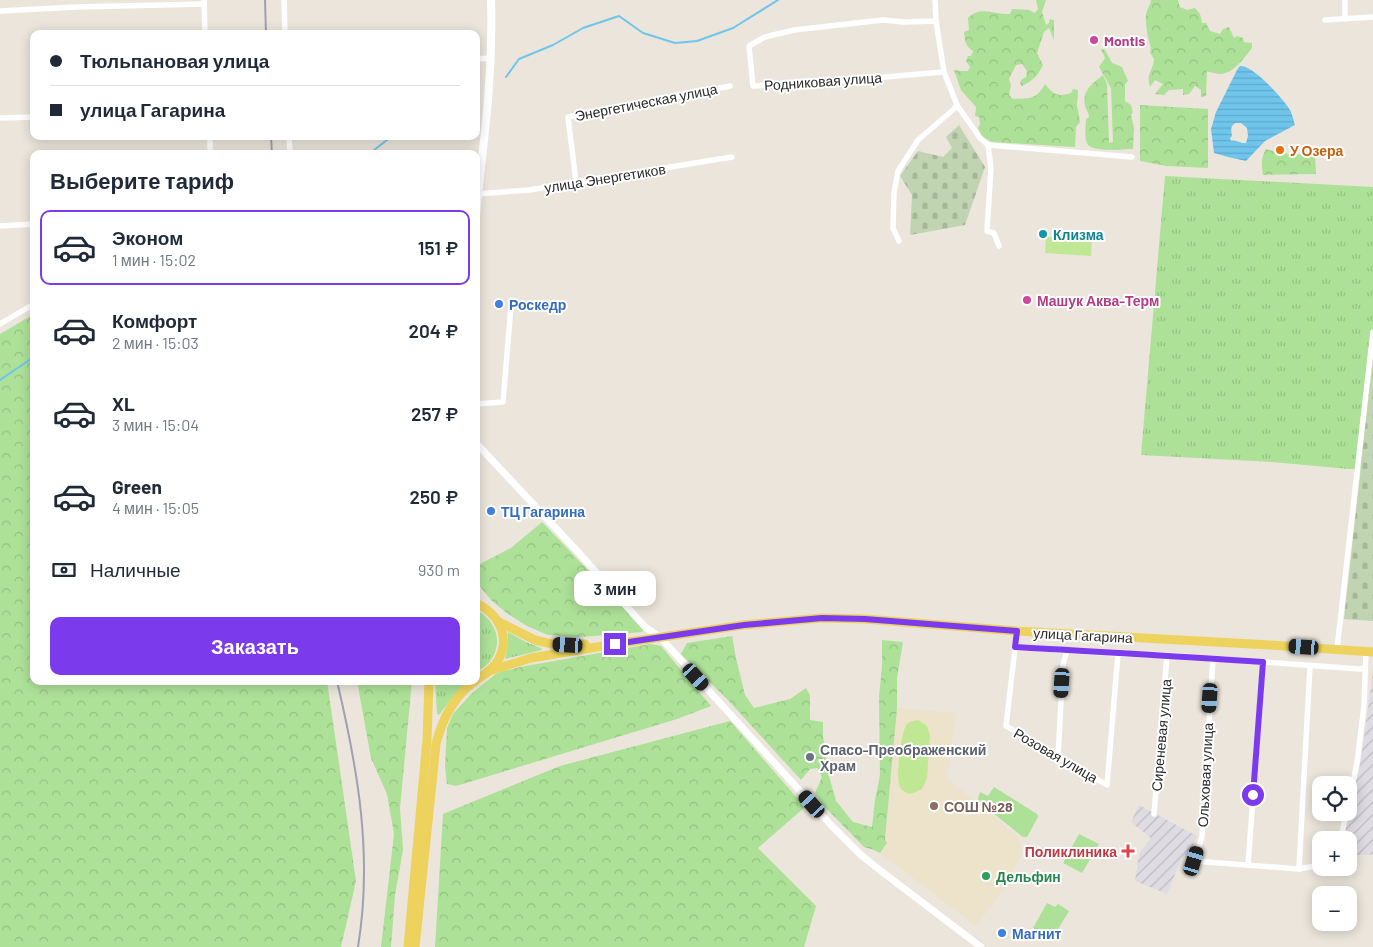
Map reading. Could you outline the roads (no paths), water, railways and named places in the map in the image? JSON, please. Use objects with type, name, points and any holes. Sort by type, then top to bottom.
[{"type":"main road","points":[[480,168],[491,58],[491,0]]},
{"type":"main road","points":[[480,605],[490,611],[499,622],[503,643],[501,654],[496,663],[480,677]]},
{"type":"main road","name":"улица Гагарина","points":[[615,644],[744,625],[822,618],[865,619],[1017,631],[1369,651]]},
{"type":"main road","points":[[499,622],[535,640],[552,644],[615,644]]},
{"type":"main road","points":[[480,677],[531,658],[615,644]]},
{"type":"main road","points":[[408,947],[427,740],[429,685]]},
{"type":"main road","points":[[415,947],[436,744],[445,716],[470,685]]},
{"type":"street","points":[[75,0],[76,7]]},
{"type":"street","points":[[284,0],[285,30]]},
{"type":"street","points":[[935,0],[936,21],[944,72],[957,105],[980,138],[988,145],[1132,156]]},
{"type":"street","points":[[1345,0],[1345,19]]},
{"type":"street","points":[[0,11],[204,2],[206,30]]},
{"type":"street","points":[[1325,20],[1373,17]]},
{"type":"street","name":"Родниковая улица","points":[[936,21],[904,22],[884,20],[794,30],[765,37],[749,46],[753,86],[944,72]]},
{"type":"street","points":[[480,59],[491,58]]},
{"type":"street","name":"Энергетическая улица","points":[[576,182],[568,117],[730,86]]},
{"type":"street","points":[[899,241],[893,228],[894,193],[898,171],[918,140],[954,110],[957,105]]},
{"type":"street","points":[[0,118],[30,116]]},
{"type":"street","points":[[988,145],[991,168],[987,231],[994,233],[999,246]]},
{"type":"street","name":"улица Энергетиков","points":[[480,194],[529,190],[732,157]]},
{"type":"street","points":[[0,226],[30,224]]},
{"type":"street","points":[[0,324],[30,306]]},
{"type":"street","points":[[480,404],[503,402],[510,306]]},
{"type":"street","points":[[1337,649],[1373,332]]},
{"type":"street","points":[[480,447],[645,627],[660,637],[831,825],[861,855],[981,947]]},
{"type":"street","points":[[1017,631],[1015,647],[1365,668]]},
{"type":"street","name":"Розовая улица","points":[[1015,647],[1006,726],[1107,785],[1118,654]]},
{"type":"street","points":[[1058,756],[1063,665],[1067,650]]},
{"type":"street","points":[[1354,776],[1364,706],[1365,668],[1369,651]]},
{"type":"street","name":"Сиреневая улица","points":[[1154,814],[1167,655]]},
{"type":"street","name":"Ольховая улица","points":[[1212,658],[1202,836],[1194,861],[1248,865]]},
{"type":"street","points":[[1263,662],[1248,865],[1299,869],[1312,867]]},
{"type":"street","points":[[1299,869],[1310,666]]},
{"type":"water","points":[[1240,66],[1245,67],[1252,70],[1266,82],[1289,109],[1295,125],[1265,141],[1246,161],[1214,153],[1211,129],[1216,112]],"holes":[[[1241,123],[1247,128],[1248,136],[1246,143],[1231,141],[1230,138],[1233,125]]]},
{"type":"waterway","points":[[506,77],[519,59],[553,45],[583,28],[619,16],[643,33],[675,43],[697,41],[733,28],[778,0]]},
{"type":"waterway","points":[[374,150],[387,140]]},
{"type":"waterway","points":[[0,380],[30,360]]},
{"type":"railway","points":[[265,0],[266,30]]},
{"type":"railway","points":[[271,140],[272,150]]},
{"type":"railway","points":[[338,685],[357,780],[361,813],[364,880],[358,947]]},
{"type":"place","name":"Montis","points":[[1094,40]]},
{"type":"place","name":"У Озера","points":[[1280,150]]},
{"type":"place","name":"Клизма","points":[[1043,234]]},
{"type":"place","name":"Машук Аква-Терм","points":[[1027,300]]},
{"type":"place","name":"Роскедр","points":[[499,304]]},
{"type":"place","name":"ТЦ Гагарина","points":[[491,511]]},
{"type":"place","name":"Спасо-Преображенский Храм","points":[[810,757]]},
{"type":"place","name":"СОШ №28","points":[[934,806]]},
{"type":"place","name":"Поликлиника","points":[[1128,851]]},
{"type":"place","name":"Дельфин","points":[[986,876]]},
{"type":"place","name":"Магнит","points":[[1002,933]]}]
